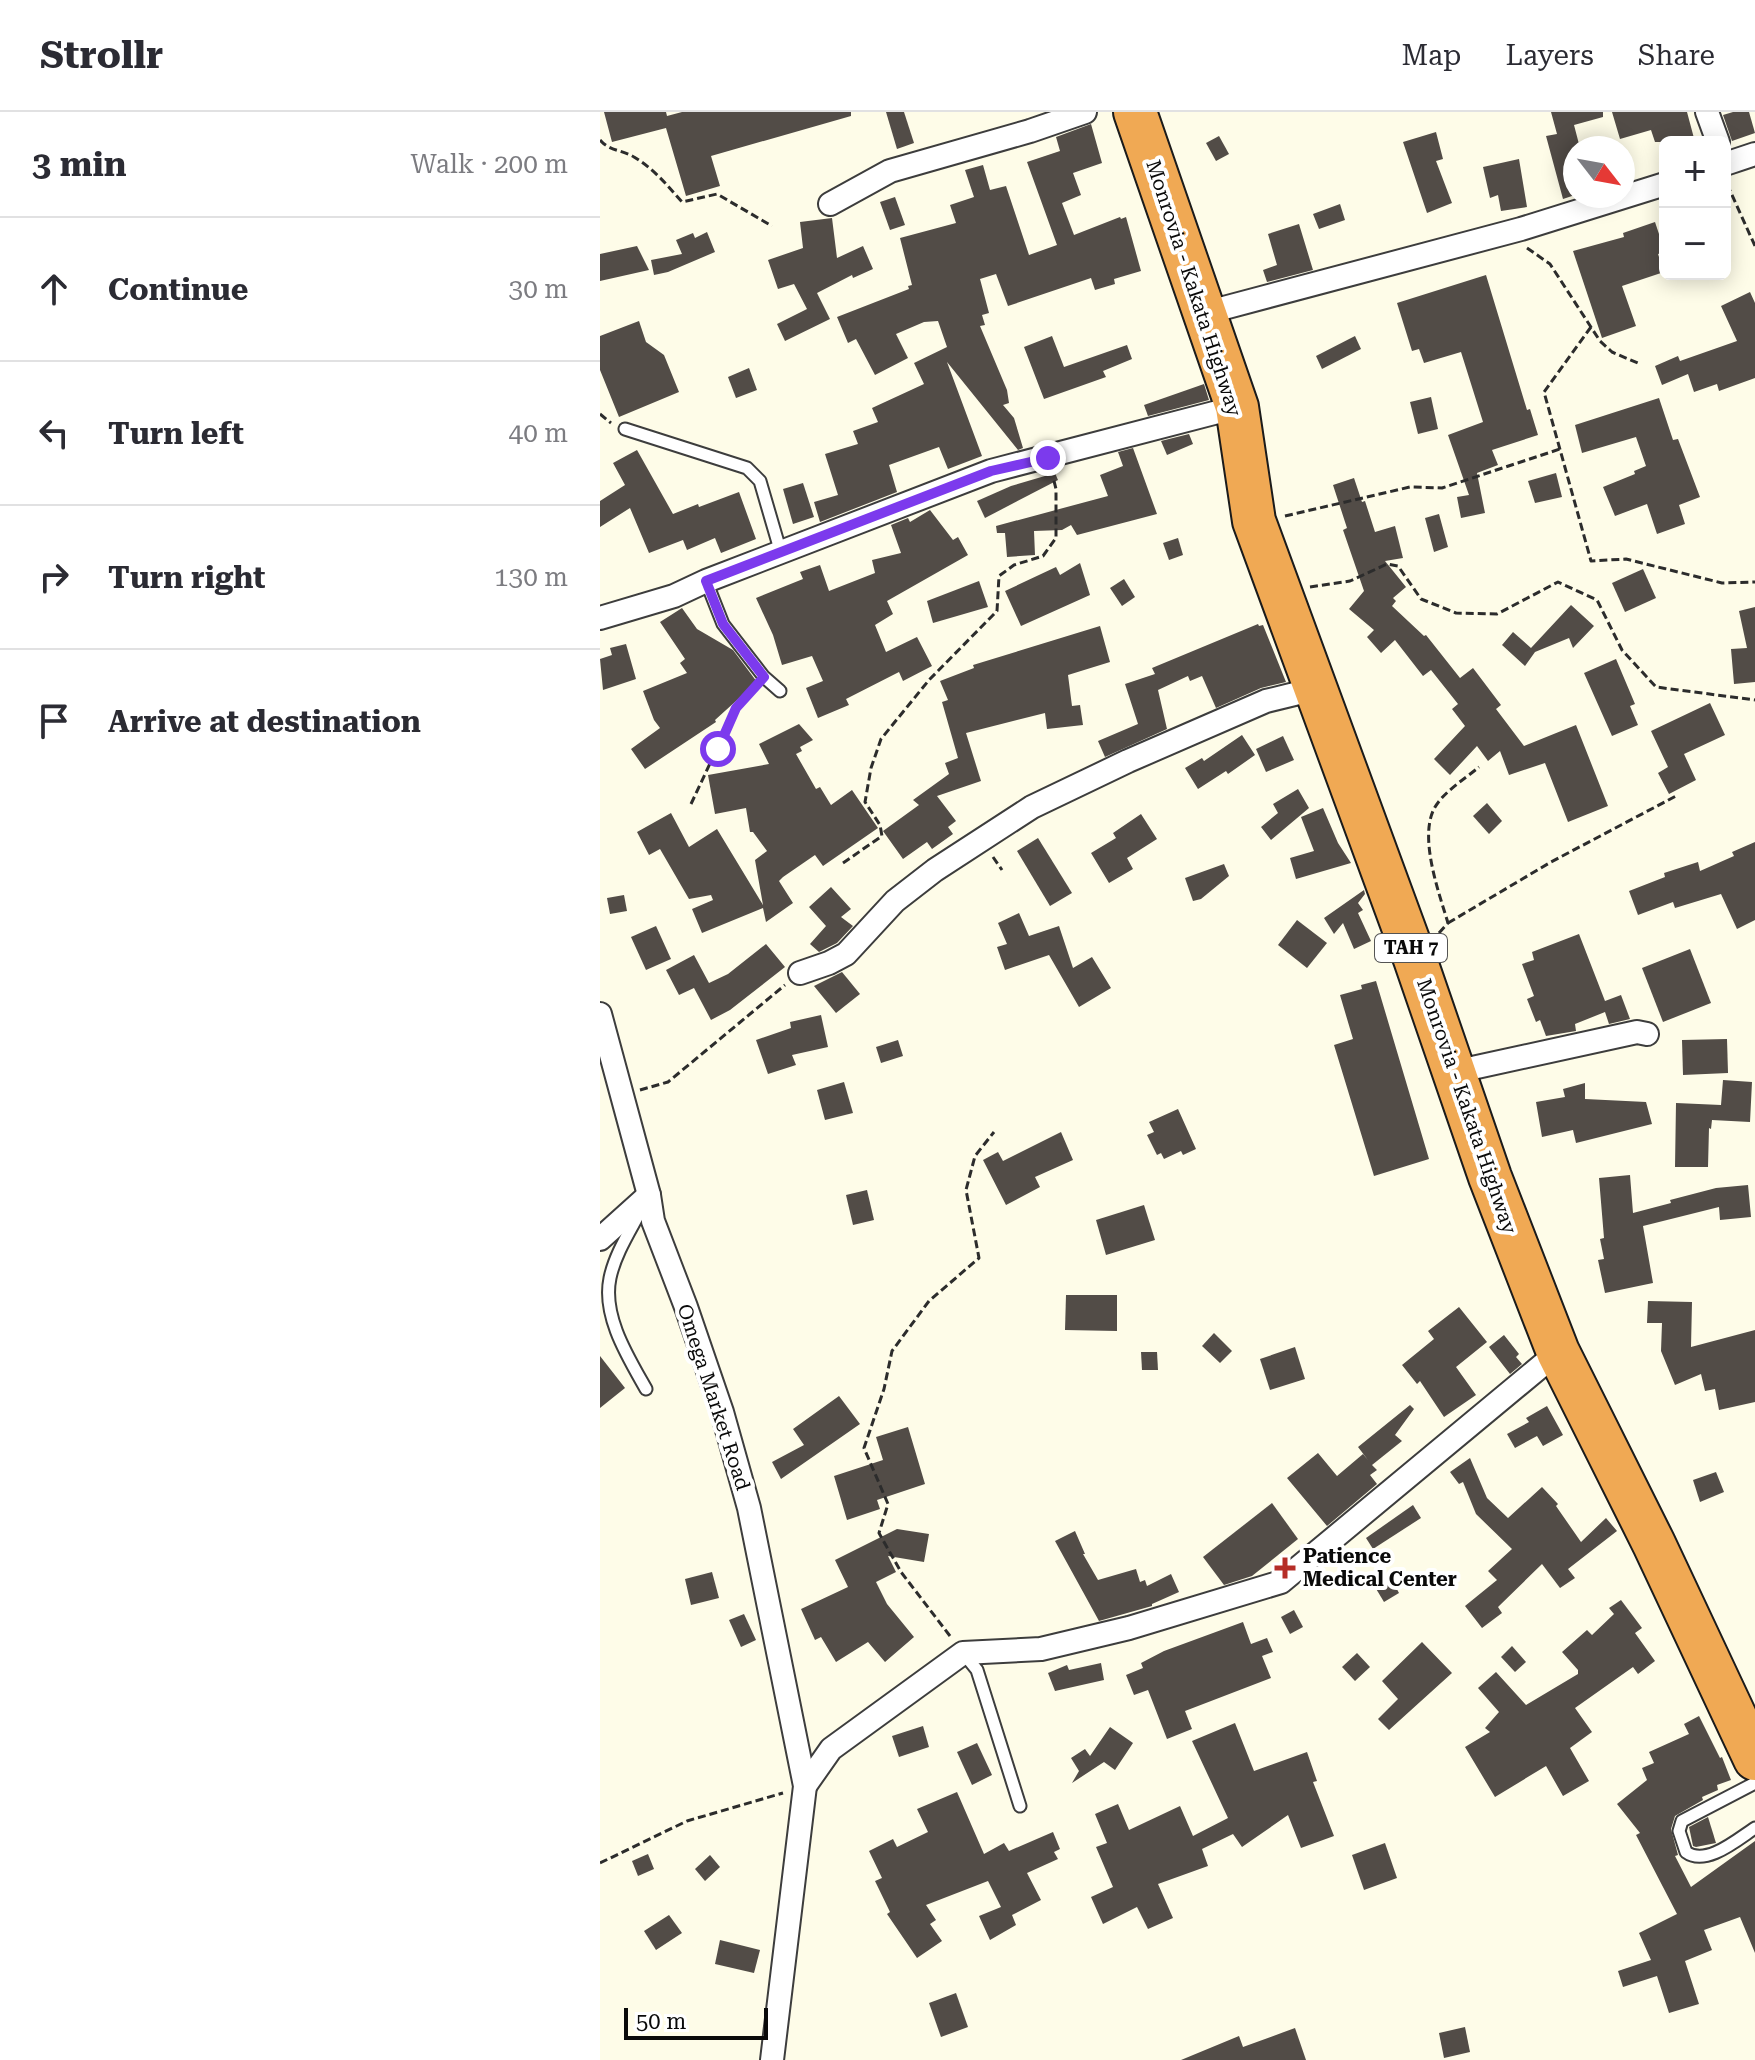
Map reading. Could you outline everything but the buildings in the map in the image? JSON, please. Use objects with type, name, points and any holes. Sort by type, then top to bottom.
[{"type":"highway","name":"Monrovia - Kakata Highway","points":[[1135,112],[1237,407],[1254,521],[1415,959],[1490,1177],[1558,1352],[1654,1544],[1755,1759]]},
{"type":"street","points":[[830,204],[890,171],[1085,112]]},
{"type":"street","points":[[1707,112],[1716,136]]},
{"type":"street","points":[[1731,164],[1755,154]]},
{"type":"street","points":[[1205,313],[1521,229],[1659,186]]},
{"type":"street","points":[[600,618],[674,596],[991,471],[1237,407]]},
{"type":"street","points":[[800,973],[846,954],[895,901],[935,870],[1032,807],[1266,701],[1315,689]]},
{"type":"street","name":"Omega Market Road","points":[[600,1014],[649,1195],[653,1221],[717,1397],[749,1508],[805,1786]]},
{"type":"street","points":[[1454,1072],[1637,1032],[1647,1034]]},
{"type":"street","points":[[600,1239],[649,1195]]},
{"type":"street","points":[[772,2060],[805,1786],[831,1749],[963,1653],[1041,1649],[1129,1628],[1281,1582],[1558,1352]]},
{"type":"lane","points":[[625,429],[747,468],[760,481],[781,553]]},
{"type":"lane","points":[[706,581],[723,624],[764,677],[780,691]]},
{"type":"lane","points":[[646,1389],[625,1351],[612,1315],[609,1280],[615,1260],[649,1195]]},
{"type":"lane","points":[[963,1653],[977,1670],[1020,1806]]},
{"type":"lane","points":[[1755,1783],[1682,1821],[1679,1831],[1686,1852],[1696,1856],[1715,1853],[1755,1828]]},
{"type":"path","points":[[600,140],[605,146],[632,155],[659,175],[682,202],[717,194],[772,226]]},
{"type":"path","points":[[1731,183],[1755,246]]},
{"type":"path","points":[[1521,229],[1526,247],[1550,264],[1600,341],[1612,352],[1640,364]]},
{"type":"path","points":[[1591,327],[1544,392],[1591,561],[1626,559],[1722,583],[1755,582]]},
{"type":"path","points":[[1254,521],[1320,510],[1410,487],[1442,488],[1560,449]]},
{"type":"path","points":[[843,863],[882,836],[880,825],[865,802],[871,768],[881,739],[929,680],[997,611],[999,576],[1014,565],[1043,556],[1056,538],[1056,489],[1048,458]]},
{"type":"path","points":[[1279,591],[1350,581],[1387,564],[1398,566],[1421,599],[1456,613],[1497,614],[1558,582],[1597,600],[1622,650],[1656,687],[1755,700]]},
{"type":"path","points":[[691,804],[736,708],[764,677]]},
{"type":"path","points":[[1448,923],[1435,877],[1429,837],[1433,810],[1479,767]]},
{"type":"path","points":[[1415,959],[1448,923],[1551,862],[1676,796]]},
{"type":"path","points":[[621,1096],[668,1082],[800,973]]},
{"type":"path","points":[[963,1653],[901,1572],[879,1533],[888,1504],[864,1448],[884,1389],[892,1351],[929,1301],[979,1258],[966,1190],[975,1156],[994,1132]]},
{"type":"path","points":[[600,1863],[687,1821],[805,1786]]},
{"type":"place","name":"Patience Medical Center","points":[[1285,1568]]},
{"type":"route","points":[[718,749],[736,708],[764,677],[723,624],[706,581],[991,471],[1048,458]]}]
